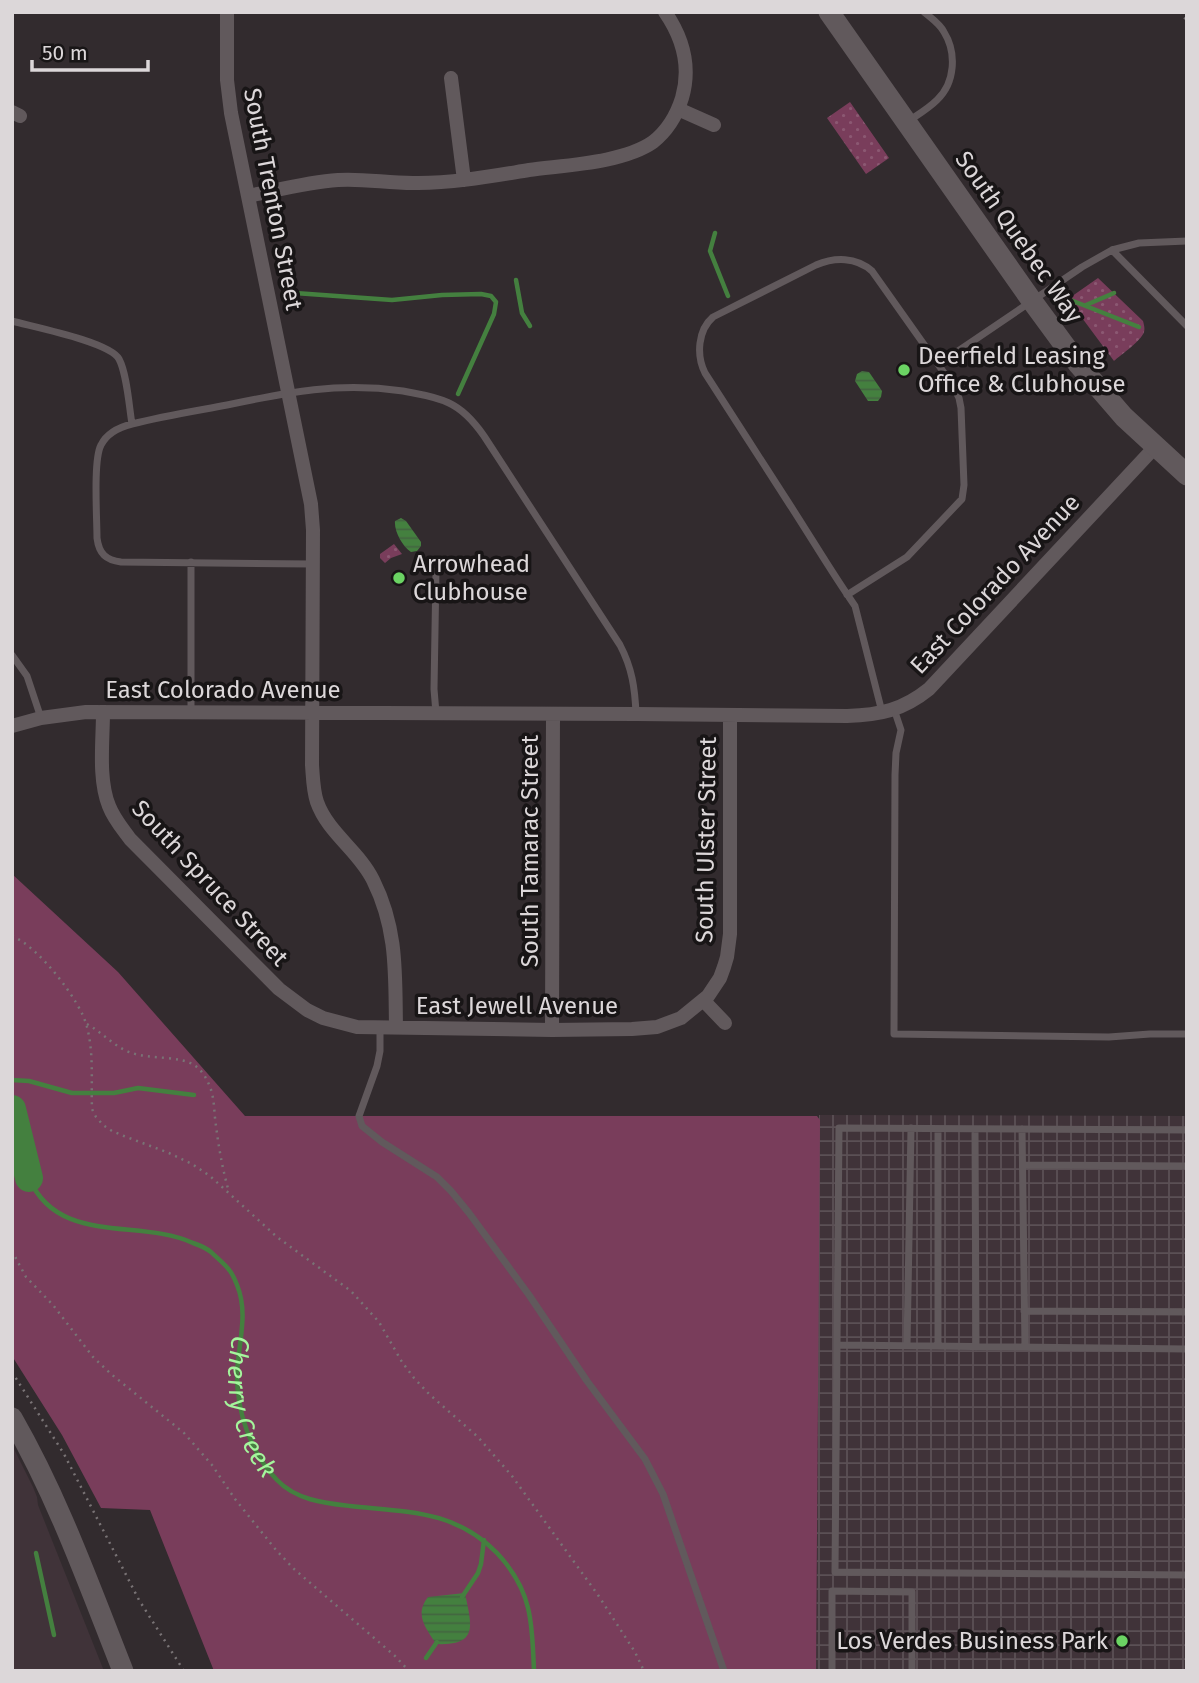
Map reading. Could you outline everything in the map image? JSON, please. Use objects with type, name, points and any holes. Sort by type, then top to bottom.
[{"type":"street","name":"South Trenton Street","points":[[227,12],[227,86],[231,113],[311,504],[313,776],[317,802],[323,816],[366,867],[379,892],[394,947],[396,1028]]},
{"type":"street","points":[[248,196],[339,180],[421,183],[464,180],[588,162],[641,149],[654,141],[671,121],[684,90],[684,53],[665,12]]},
{"type":"street","name":"South Quebec Way","points":[[829,12],[1071,355],[1132,425],[1187,475]]},
{"type":"street","points":[[451,78],[464,180]]},
{"type":"street","points":[[678,109],[715,125]]},
{"type":"street","name":"East Colorado Avenue","points":[[12,726],[41,718],[103,712],[848,716],[888,711],[917,698],[933,684],[1155,447]]},
{"type":"street","name":"South Spruce Street","points":[[103,712],[104,791],[119,825],[279,989],[307,1010],[323,1018]]},
{"type":"street","name":"South Tamarac Street","points":[[552,1030],[553,713]]},
{"type":"street","name":"South Ulster Street","points":[[704,1001],[720,978],[729,946],[730,715]]},
{"type":"street","points":[[704,1001],[725,1023]]},
{"type":"street","name":"East Jewell Avenue","points":[[323,1018],[346,1025],[380,1028],[632,1030],[657,1027],[681,1018],[704,1001]]},
{"type":"street","points":[[12,1418],[58,1509],[123,1671]]},
{"type":"lane","points":[[906,122],[937,101],[951,75],[949,44],[942,29],[925,12]]},
{"type":"lane","points":[[934,21],[938,12]]},
{"type":"lane","points":[[939,364],[1082,267],[1112,250],[1139,243],[1187,242]]},
{"type":"lane","points":[[1112,250],[1187,326]]},
{"type":"lane","points":[[848,595],[907,556],[962,499],[964,485],[961,405],[956,390],[876,275],[866,266],[851,260],[828,260],[718,314],[703,329],[700,355],[705,373],[855,606],[888,711],[901,732],[896,756],[894,809],[894,1034],[1095,1037],[1187,1034]]},
{"type":"lane","points":[[12,321],[94,343],[115,353],[123,369],[132,424]]},
{"type":"lane","points":[[312,564],[111,561],[99,550],[97,538],[97,460],[104,439],[120,428],[132,424],[327,387],[363,387],[410,392],[444,400],[460,409],[475,424],[591,598],[625,654],[634,680],[636,714]]},
{"type":"lane","points":[[191,562],[191,713]]},
{"type":"lane","points":[[436,571],[436,713]]},
{"type":"lane","points":[[12,655],[27,676],[41,718]]},
{"type":"lane","points":[[380,1028],[377,1066],[359,1116],[362,1126],[437,1177],[457,1199],[645,1459],[663,1494],[724,1671]]},
{"type":"lane","points":[[1187,1130],[839,1128],[835,1572],[1187,1575]]},
{"type":"lane","points":[[907,1346],[911,1128]]},
{"type":"lane","points":[[938,1129],[938,1346]]},
{"type":"lane","points":[[975,1129],[976,1347]]},
{"type":"lane","points":[[1022,1129],[1025,1347]]},
{"type":"lane","points":[[1023,1165],[1187,1166]]},
{"type":"lane","points":[[1024,1311],[1187,1311]]},
{"type":"lane","points":[[837,1345],[1187,1349]]},
{"type":"lane","points":[[832,1671],[832,1591],[912,1592],[912,1671]]},
{"type":"path","points":[[1180,12],[1187,21]]},
{"type":"path","points":[[12,936],[40,955],[76,1004],[86,1024],[91,1049],[92,1109],[96,1117],[113,1131],[169,1153],[211,1176],[261,1224],[351,1291],[379,1322],[414,1378],[478,1437],[512,1476],[598,1595],[635,1652],[644,1671]]},
{"type":"path","points":[[86,1024],[110,1042],[133,1054],[185,1061],[199,1069],[206,1078],[213,1100],[229,1192]]},
{"type":"path","points":[[12,1251],[26,1277],[93,1357],[184,1433],[212,1465],[276,1550],[409,1671]]},
{"type":"path","points":[[12,1372],[64,1454],[139,1600],[184,1671]]},
{"type":"shaded area","points":[[850,102],[889,158],[866,174],[827,118]]},
{"type":"shaded area","points":[[1098,278],[1144,325],[1144,332],[1139,339],[1114,361],[1068,299]]},
{"type":"shaded area","points":[[862,371],[869,372],[882,391],[878,401],[868,401],[855,381],[857,374]]},
{"type":"shaded area","points":[[401,518],[421,542],[417,551],[411,552],[399,538],[395,521]]},
{"type":"shaded area","points":[[394,544],[402,554],[385,563],[380,554]]},
{"type":"shaded area","points":[[12,874],[118,972],[245,1116],[817,1116],[820,1120],[816,1671],[214,1671],[150,1510],[101,1508],[62,1435],[12,1356]]},
{"type":"shaded area","points":[[819,1115],[1187,1116],[1187,1671],[816,1671]]},
{"type":"shaded area","points":[[12,1445],[33,1487],[104,1671],[12,1671]]},
{"type":"shaded area","points":[[465,1593],[470,1623],[466,1637],[450,1644],[436,1644],[423,1621],[424,1604],[428,1597]]},
{"type":"waterway","points":[[715,233],[710,251],[728,296]]},
{"type":"waterway","points":[[516,280],[522,313],[530,326]]},
{"type":"waterway","points":[[295,293],[392,300],[442,295],[491,296],[496,302],[494,314],[458,394]]},
{"type":"waterway","points":[[1086,305],[1114,293]]},
{"type":"waterway","points":[[1068,299],[1139,327]]},
{"type":"waterway","points":[[12,1080],[29,1081],[72,1093],[114,1093],[138,1088],[194,1095]]},
{"type":"waterway","name":"Cherry Creek","points":[[12,1109],[29,1178]]},
{"type":"waterway","name":"Cherry Creek","points":[[29,1178],[42,1199],[59,1213],[79,1222],[172,1236],[205,1248],[223,1263],[235,1279],[242,1307],[237,1374],[239,1403],[252,1444],[268,1469],[285,1487],[311,1499],[429,1516],[464,1528],[481,1539],[507,1565],[523,1592],[531,1623],[534,1671]]},
{"type":"waterway","points":[[462,1597],[478,1573],[484,1540]]},
{"type":"waterway","points":[[36,1553],[54,1635]]},
{"type":"waterway","points":[[426,1658],[437,1642]]},
{"type":"place","name":"Deerfield Leasing Office & Clubhouse","points":[[904,370]]},
{"type":"place","name":"Arrowhead Clubhouse","points":[[399,578]]},
{"type":"place","name":"Los Verdes Business Park","points":[[1122,1641]]}]
